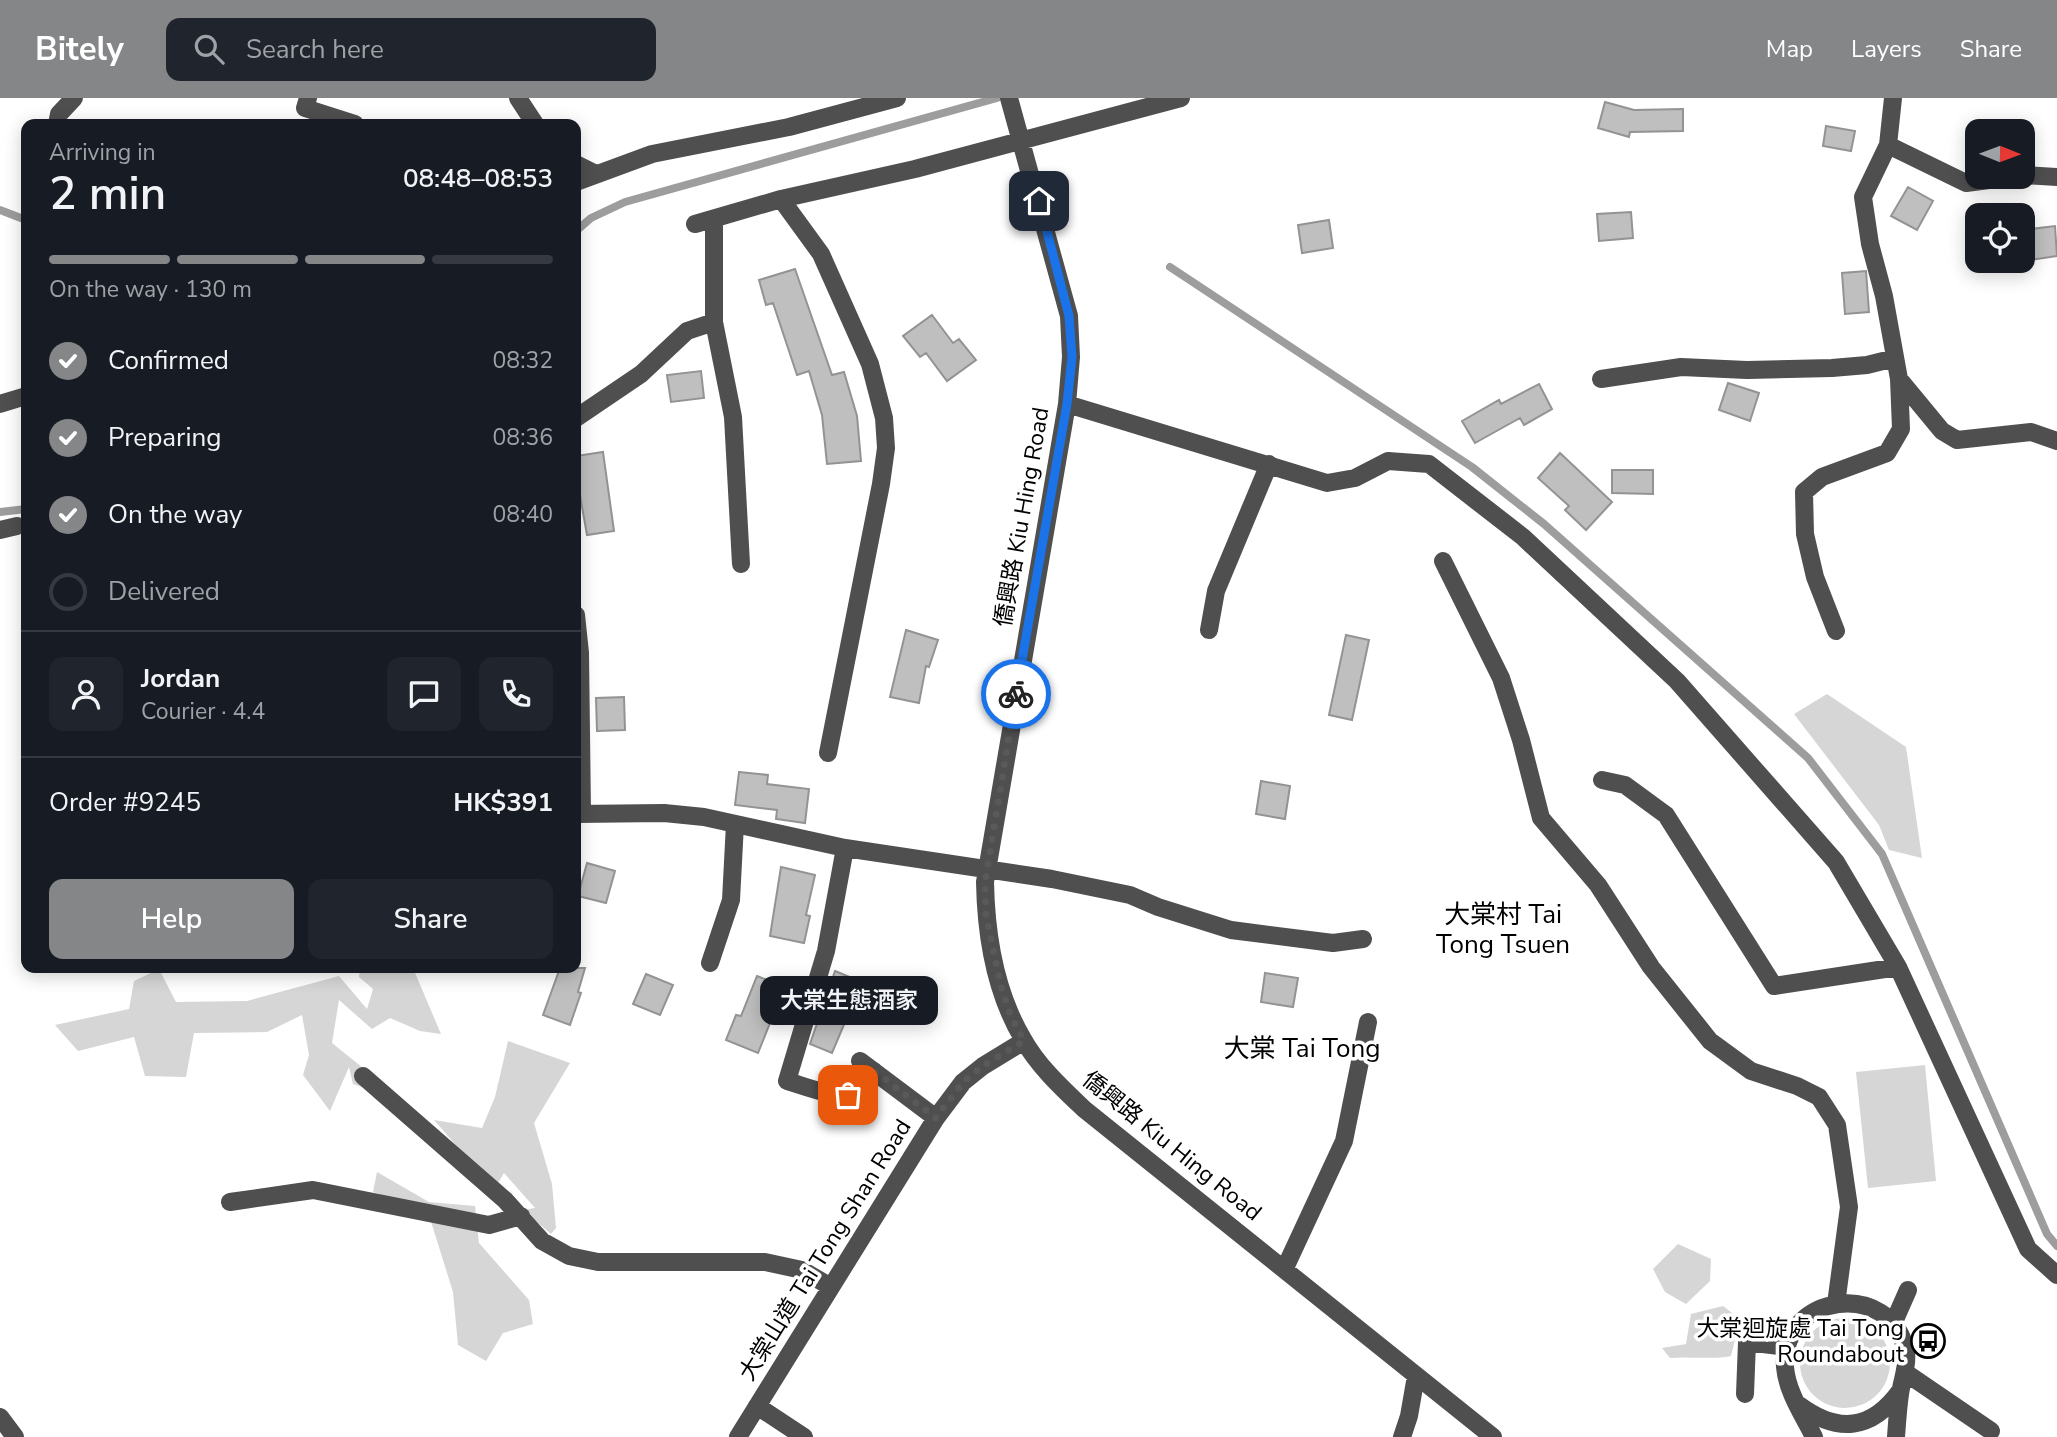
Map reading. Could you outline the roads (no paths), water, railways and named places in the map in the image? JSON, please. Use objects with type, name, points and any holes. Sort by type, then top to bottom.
[{"type":"street","points":[[58,119],[59,114],[74,98]]},
{"type":"street","points":[[308,98],[304,108],[339,119]]},
{"type":"street","points":[[518,98],[532,119]]},
{"type":"street","points":[[581,180],[652,154],[789,127],[897,98]]},
{"type":"street","name":"僑興路 Kiu Hing Road","points":[[1009,98],[1069,316],[1072,357],[1067,404],[987,871],[986,916],[992,952],[1010,1014],[1024,1041],[1053,1078],[1084,1109],[1493,1437]]},
{"type":"street","points":[[695,224],[781,199],[915,169],[1181,98]]},
{"type":"street","points":[[1836,631],[1815,577],[1805,534],[1804,492],[1822,477],[1887,453],[1901,429],[1899,379],[1884,296],[1870,244],[1864,197],[1888,145],[1893,98]]},
{"type":"street","points":[[1888,145],[1965,183]]},
{"type":"street","points":[[581,166],[596,174]]},
{"type":"street","points":[[2035,176],[2057,177]]},
{"type":"street","points":[[781,199],[821,254],[846,308],[870,364],[884,418],[886,438],[880,484],[828,753]]},
{"type":"street","points":[[713,219],[714,321],[733,416],[741,564]]},
{"type":"street","points":[[581,415],[641,374],[687,331],[714,321]]},
{"type":"street","points":[[1601,379],[1681,368],[1832,368],[1867,365],[1895,358]]},
{"type":"street","points":[[1899,379],[1942,431],[1957,440],[2031,432],[2057,441]]},
{"type":"street","points":[[0,404],[21,398]]},
{"type":"street","points":[[1067,404],[1327,483],[1355,478],[1388,461],[1429,464],[1523,537],[1676,681],[1836,862],[1898,967],[2028,1249],[2057,1275]]},
{"type":"street","points":[[1209,630],[1216,590],[1269,464]]},
{"type":"street","points":[[1443,561],[1501,678],[1521,740],[1541,818],[1598,885],[1651,967],[1710,1041],[1751,1071],[1797,1086],[1819,1097],[1838,1125],[1849,1207],[1836,1304]]},
{"type":"street","points":[[1602,779],[1625,785],[1666,815],[1774,986],[1898,967]]},
{"type":"street","points":[[581,814],[664,813],[735,824],[845,848],[1052,879],[1130,895],[1158,908],[1231,930],[1333,943],[1363,939]]},
{"type":"street","points":[[709,963],[731,900],[735,824]]},
{"type":"street","points":[[845,848],[826,951],[787,1081],[848,1095],[858,1089],[867,1066],[936,1118]]},
{"type":"street","points":[[1285,1268],[1344,1141],[1368,1022]]},
{"type":"street","name":"大棠山道 Tai Tong Shan Road","points":[[738,1437],[936,1118],[963,1082],[983,1066],[1024,1041]]},
{"type":"street","points":[[363,1076],[521,1216],[542,1241],[569,1256],[598,1262],[765,1262],[802,1270],[831,1287]]},
{"type":"street","points":[[230,1202],[313,1190],[489,1225],[521,1216]]},
{"type":"street","points":[[1893,1324],[1908,1290]]},
{"type":"street","points":[[1810,1433],[1785,1367],[1787,1347],[1796,1328],[1809,1314],[1826,1305],[1845,1302],[1864,1305],[1881,1313],[1893,1324],[1904,1345],[1906,1373],[1900,1391],[1896,1437]]},
{"type":"street","points":[[1745,1394],[1747,1342],[1787,1347]]},
{"type":"street","points":[[1906,1373],[1991,1431]]},
{"type":"street","points":[[1402,1437],[1409,1416],[1416,1376]]},
{"type":"street","points":[[1797,1403],[1833,1424],[1854,1425],[1872,1419],[1889,1407],[1900,1391]]},
{"type":"street","points":[[757,1406],[804,1437]]},
{"type":"street","points":[[0,1417],[15,1437]]},
{"type":"waterway","points":[[581,227],[591,218],[625,202],[997,98]]},
{"type":"waterway","points":[[0,210],[21,218]]},
{"type":"waterway","points":[[1170,267],[1472,467],[1544,524],[1808,758],[1882,854],[2047,1234],[2057,1246]]},
{"type":"waterway","points":[[0,512],[21,510]]},
{"type":"place","name":"大棠生態酒家","points":[[848,1095]]},
{"type":"place","name":"大棠迴旋處 Tai Tong Roundabout","points":[[1928,1341]]},
{"type":"district","name":"大棠村 Tai Tong Tsuen","points":[[1503,929]]},
{"type":"district","name":"大棠 Tai Tong","points":[[1302,1048]]}]
